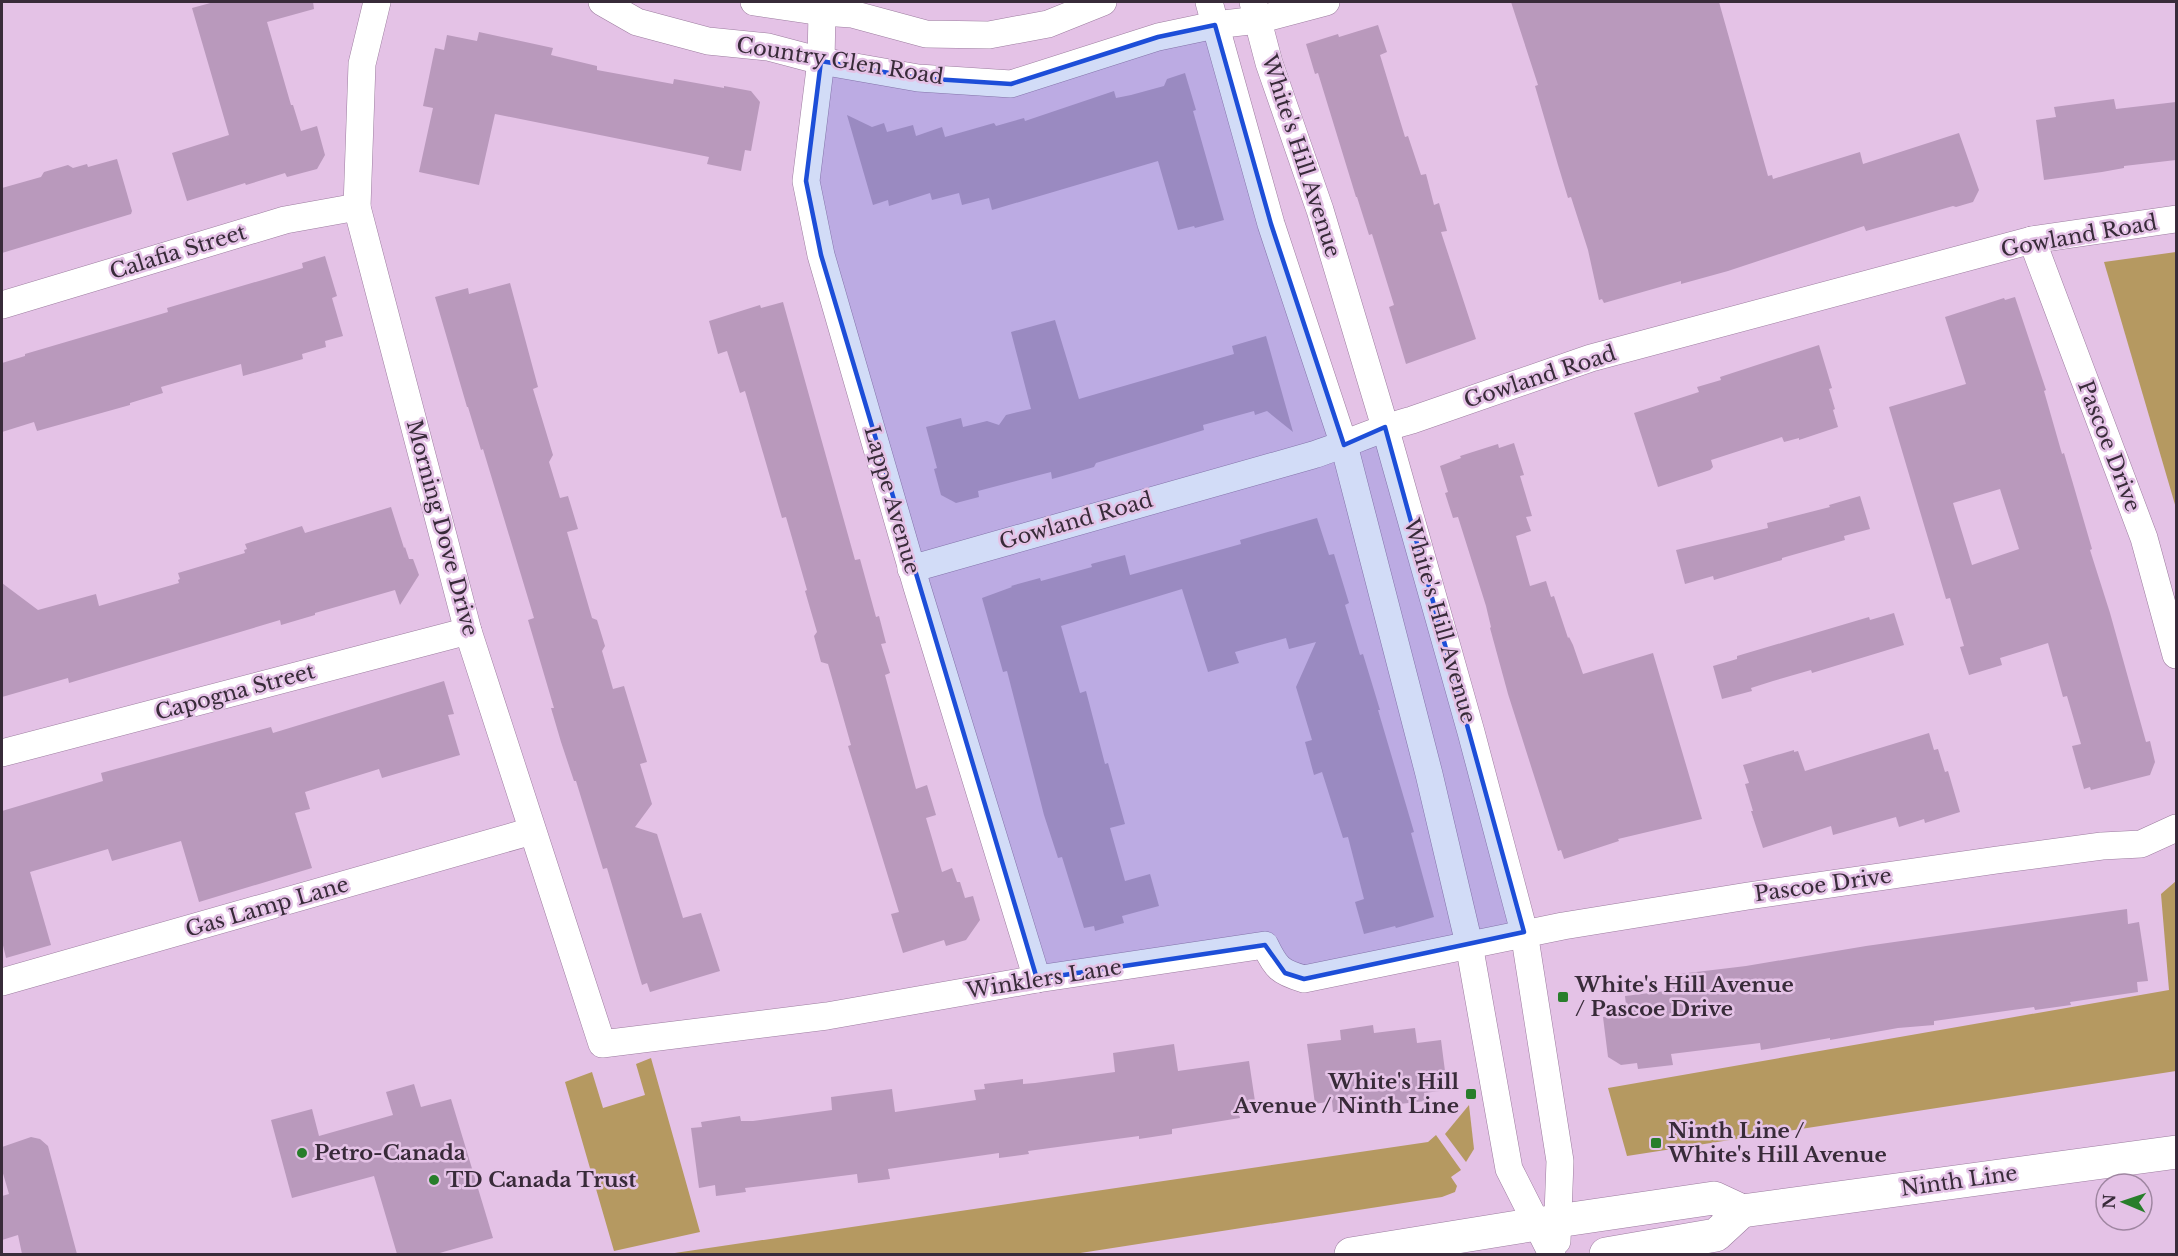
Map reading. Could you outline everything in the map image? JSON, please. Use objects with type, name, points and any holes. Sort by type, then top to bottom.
[{"type":"main road","name":"Ninth Line","points":[[1742,1211],[2176,1152]]},
{"type":"main road","points":[[1351,1254],[1714,1198],[1742,1211],[1716,1235],[1606,1254]]},
{"type":"street","name":"Morning Dove Drive","points":[[377,2],[362,64],[357,207],[468,631],[602,1044]]},
{"type":"street","name":"Country Glen Road","points":[[602,2],[637,22],[708,41],[768,47],[821,61],[918,78],[1011,84],[1158,37],[1212,13],[1256,11],[1326,2]]},
{"type":"street","name":"Country Glen Road","points":[[754,2],[852,14],[926,34],[989,35],[1048,24],[1103,2]]},
{"type":"street","name":"White's Hill Avenue","points":[[1256,11],[1269,63],[1320,210],[1385,427],[1471,732],[1524,932],[1560,1161],[1547,1222]]},
{"type":"street","name":"Lappe Avenue","points":[[822,12],[821,61],[806,181],[821,255],[911,568],[1037,980]]},
{"type":"street","name":"White's Hill Avenue","points":[[1212,13],[1271,224],[1344,445],[1429,774],[1469,944],[1509,1169],[1547,1222],[1554,1254]]},
{"type":"street","name":"Calafia Street","points":[[2,305],[285,220],[357,207]]},
{"type":"street","name":"Gowland Road","points":[[911,568],[1344,445],[1385,427],[1412,420],[1591,358],[2032,240],[2176,219]]},
{"type":"street","name":"Pascoe Drive","points":[[2032,240],[2144,538],[2176,655]]},
{"type":"street","name":"Capogna Street","points":[[2,753],[468,631]]},
{"type":"street","name":"Pascoe Drive","points":[[1469,944],[1524,932],[1748,896],[2009,858],[2102,846],[2141,844],[2176,828]]},
{"type":"street","name":"Gas Lamp Lane","points":[[2,982],[532,831]]},
{"type":"street","name":"Winklers Lane","points":[[602,1044],[827,1016],[1037,980],[1265,945],[1271,957],[1285,973],[1304,979],[1469,944]]},
{"type":"highlighted area","points":[[1215,25],[1271,224],[1344,445],[1385,427],[1524,932],[1304,979],[1285,973],[1265,945],[1037,979],[821,255],[806,181],[821,61],[918,78],[1011,84],[1158,37]]},
{"type":"shaded area","points":[[2176,252],[2176,508],[2104,262]]},
{"type":"shaded area","points":[[2176,881],[2176,1071],[1627,1156],[1608,1088],[2169,990],[2161,894]]},
{"type":"shaded area","points":[[651,1058],[700,1232],[614,1251],[565,1082],[592,1072],[603,1108],[645,1095],[636,1064]]},
{"type":"shaded area","points":[[1469,1105],[1474,1149],[1466,1162],[1445,1134]]},
{"type":"shaded area","points":[[1436,1135],[1461,1170],[1451,1177],[1457,1186],[1455,1192],[1442,1197],[1074,1254],[668,1254],[1428,1142]]},
{"type":"building","points":[[214,2],[313,2],[314,9],[267,22],[291,105],[293,105],[301,131],[317,126],[325,155],[317,169],[287,177],[285,173],[187,201],[172,153],[229,135],[192,8]]},
{"type":"building","points":[[1511,2],[1719,2],[1768,176],[1772,175],[1773,179],[1860,152],[1863,164],[1959,133],[1979,190],[1973,202],[1866,231],[1864,226],[1728,271],[1681,284],[1681,281],[1604,303],[1602,299],[1599,300],[1588,250],[1571,197],[1568,198],[1535,86],[1538,85]]},
{"type":"building","points":[[1378,25],[1387,52],[1380,55],[1405,137],[1408,136],[1421,175],[1426,174],[1434,205],[1439,203],[1447,231],[1441,232],[1476,339],[1406,364],[1389,307],[1394,305],[1372,234],[1369,235],[1318,73],[1315,74],[1306,44]]},
{"type":"building","points":[[479,32],[553,48],[551,55],[597,66],[597,70],[673,84],[674,79],[751,91],[760,102],[751,151],[745,150],[741,171],[707,164],[709,157],[495,114],[479,185],[419,172],[433,108],[423,106],[435,48],[444,50],[447,35],[477,41]]},
{"type":"building","points":[[1185,73],[1196,110],[1193,111],[1224,220],[1195,228],[1194,226],[1178,230],[1158,161],[992,210],[989,198],[962,205],[959,193],[932,200],[930,193],[889,206],[888,200],[873,205],[847,115],[872,127],[884,123],[887,132],[913,125],[916,136],[942,127],[945,137],[994,123],[996,126],[1024,118],[1025,121],[1114,91],[1116,98],[1131,95],[1164,86],[1167,79]]},
{"type":"building","points":[[2114,99],[2116,109],[2176,102],[2176,160],[2124,166],[2124,168],[2102,172],[2044,180],[2036,120],[2056,117],[2054,107]]},
{"type":"building","points":[[117,159],[131,214],[2,253],[2,188],[41,177],[44,172],[68,165],[73,168],[87,164],[88,167]]},
{"type":"building","points":[[325,256],[337,296],[332,298],[343,336],[325,341],[326,347],[302,354],[303,359],[243,376],[241,364],[161,387],[163,393],[130,403],[130,405],[37,431],[34,422],[2,432],[2,363],[25,356],[25,354],[168,312],[167,308],[303,268],[302,263]]},
{"type":"building","points":[[510,283],[538,387],[533,389],[553,455],[549,462],[560,498],[568,496],[578,529],[567,532],[592,618],[597,620],[605,646],[602,651],[613,689],[624,686],[647,762],[640,764],[652,804],[635,827],[657,834],[683,918],[701,913],[720,971],[650,992],[647,983],[642,985],[607,868],[603,869],[576,781],[574,781],[561,742],[551,708],[554,708],[528,620],[534,618],[483,449],[481,450],[467,407],[435,297],[468,288],[469,294]]},
{"type":"building","points":[[2015,297],[2046,390],[2044,391],[2074,487],[2146,742],[2150,741],[2155,762],[2150,775],[2091,790],[2090,787],[2084,789],[2072,746],[2081,744],[2067,696],[2063,697],[2048,643],[2000,658],[2002,665],[1969,675],[1960,647],[1964,646],[1950,598],[1946,599],[1889,407],[1966,384],[1945,317],[2004,298],[2005,300]],"holes":[[[2000,489],[2019,549],[1972,565],[1953,503]]]},
{"type":"building","points":[[783,302],[855,560],[860,559],[876,617],[879,616],[886,643],[881,644],[890,673],[885,675],[916,789],[927,785],[936,815],[926,818],[942,872],[952,868],[965,898],[973,896],[980,920],[966,940],[946,946],[944,940],[903,953],[891,914],[899,912],[848,746],[851,745],[828,664],[821,662],[814,636],[817,632],[805,591],[807,590],[786,517],[782,518],[745,391],[740,393],[727,351],[718,354],[709,321],[760,305],[761,308]]},
{"type":"building","points":[[1055,320],[1079,399],[1234,354],[1232,346],[1266,336],[1293,432],[1267,411],[1255,415],[1254,411],[1203,425],[1204,430],[1052,479],[1051,472],[978,491],[979,497],[956,503],[941,495],[934,469],[937,468],[926,427],[961,418],[963,427],[987,421],[999,425],[1006,415],[1031,409],[1011,332]]},
{"type":"building","points":[[1819,345],[1832,388],[1829,389],[1838,427],[1799,440],[1799,438],[1784,442],[1782,437],[1711,460],[1713,467],[1710,470],[1658,487],[1634,413],[1699,392],[1697,387],[1721,380],[1720,377]]},
{"type":"building","points":[[1514,443],[1524,475],[1520,476],[1532,516],[1526,517],[1531,531],[1516,536],[1530,586],[1546,581],[1551,597],[1554,596],[1583,674],[1653,653],[1702,819],[1618,839],[1619,841],[1564,859],[1561,850],[1558,851],[1508,694],[1486,606],[1458,517],[1453,518],[1445,493],[1448,492],[1440,466],[1461,458],[1460,456],[1498,444],[1499,448]]},
{"type":"building","points":[[1860,496],[1870,529],[1844,536],[1845,540],[1782,558],[1782,560],[1714,580],[1713,576],[1685,584],[1676,550],[1768,528],[1767,523],[1830,507],[1829,505]]},
{"type":"building","points":[[391,507],[404,548],[409,559],[413,559],[419,575],[400,605],[395,590],[281,625],[280,620],[69,683],[68,678],[2,697],[2,583],[38,610],[96,594],[99,606],[179,583],[178,573],[245,553],[244,550],[247,549],[245,544],[302,526],[305,533]]},
{"type":"building","points":[[1317,518],[1329,555],[1334,554],[1349,603],[1345,605],[1380,710],[1378,710],[1414,832],[1411,833],[1434,917],[1364,934],[1355,902],[1364,899],[1348,837],[1343,838],[1322,772],[1314,775],[1305,742],[1312,740],[1296,687],[1316,642],[1289,649],[1286,638],[1235,652],[1239,663],[1208,672],[1182,589],[1061,626],[1080,693],[1086,691],[1105,764],[1108,763],[1125,824],[1110,828],[1125,881],[1150,874],[1159,906],[1122,916],[1124,923],[1095,931],[1094,926],[1084,928],[1062,857],[1058,858],[1044,815],[1007,671],[1003,672],[982,598],[1011,586],[1040,578],[1041,581],[1125,555],[1130,575],[1241,544],[1240,540]]},
{"type":"building","points":[[1894,613],[1904,645],[1812,673],[1811,670],[1773,681],[1751,688],[1752,691],[1722,699],[1713,666],[1737,659],[1737,656],[1869,617],[1870,620]]},
{"type":"building","points":[[444,681],[454,714],[448,715],[460,755],[382,778],[379,769],[305,792],[310,809],[295,813],[312,868],[199,902],[181,841],[112,861],[108,849],[30,872],[51,945],[6,958],[2,941],[2,811],[103,781],[101,773],[271,727],[273,733]]},
{"type":"building","points":[[1929,733],[1934,750],[1938,749],[1945,772],[1948,771],[1960,812],[1925,823],[1924,819],[1899,827],[1896,817],[1833,835],[1831,826],[1763,848],[1751,811],[1753,811],[1745,784],[1749,783],[1743,765],[1794,750],[1794,752],[1798,751],[1805,771]]},
{"type":"building","points":[[2127,909],[2128,924],[2139,922],[2148,981],[2137,982],[2138,992],[2070,1002],[2071,1005],[2035,1010],[2034,1007],[1934,1021],[1934,1025],[1898,1028],[1761,1050],[1760,1043],[1671,1054],[1673,1065],[1638,1069],[1637,1063],[1621,1065],[1608,1057],[1603,1017],[1627,1014],[1625,996],[1673,990],[1671,975],[1746,966],[1866,946]]},
{"type":"building","points":[[1373,1025],[1374,1033],[1415,1028],[1417,1043],[1441,1040],[1446,1079],[1440,1091],[1424,1093],[1425,1101],[1333,1112],[1332,1101],[1315,1104],[1307,1044],[1341,1040],[1340,1030]]},
{"type":"building","points":[[1174,1044],[1178,1071],[1249,1061],[1256,1108],[1238,1111],[1240,1118],[1172,1129],[1172,1134],[1139,1139],[1139,1136],[1028,1151],[1029,1154],[999,1158],[999,1153],[888,1169],[890,1179],[858,1183],[857,1174],[745,1188],[746,1192],[716,1196],[715,1185],[699,1188],[691,1128],[702,1127],[701,1122],[740,1116],[741,1121],[753,1121],[832,1110],[831,1097],[892,1089],[895,1112],[976,1100],[974,1090],[985,1089],[984,1084],[1023,1079],[1023,1084],[1035,1083],[1115,1072],[1113,1053]]},
{"type":"building","points":[[414,1084],[421,1107],[451,1099],[493,1238],[436,1254],[397,1254],[374,1176],[292,1198],[271,1120],[312,1109],[319,1136],[393,1115],[386,1092]]},
{"type":"building","points":[[31,1137],[40,1139],[48,1146],[77,1254],[22,1254],[18,1235],[2,1240],[2,1196],[9,1194],[2,1170],[2,1147]]},
{"type":"place","name":"White's Hill Avenue / Pascoe Drive","points":[[1563,997]]},
{"type":"place","name":"White's Hill Avenue / Ninth Line","points":[[1471,1094]]},
{"type":"place","name":"Ninth Line / White's Hill Avenue","points":[[1656,1143]]},
{"type":"place","name":"Petro-Canada","points":[[302,1153]]},
{"type":"place","name":"TD Canada Trust","points":[[434,1180]]}]
